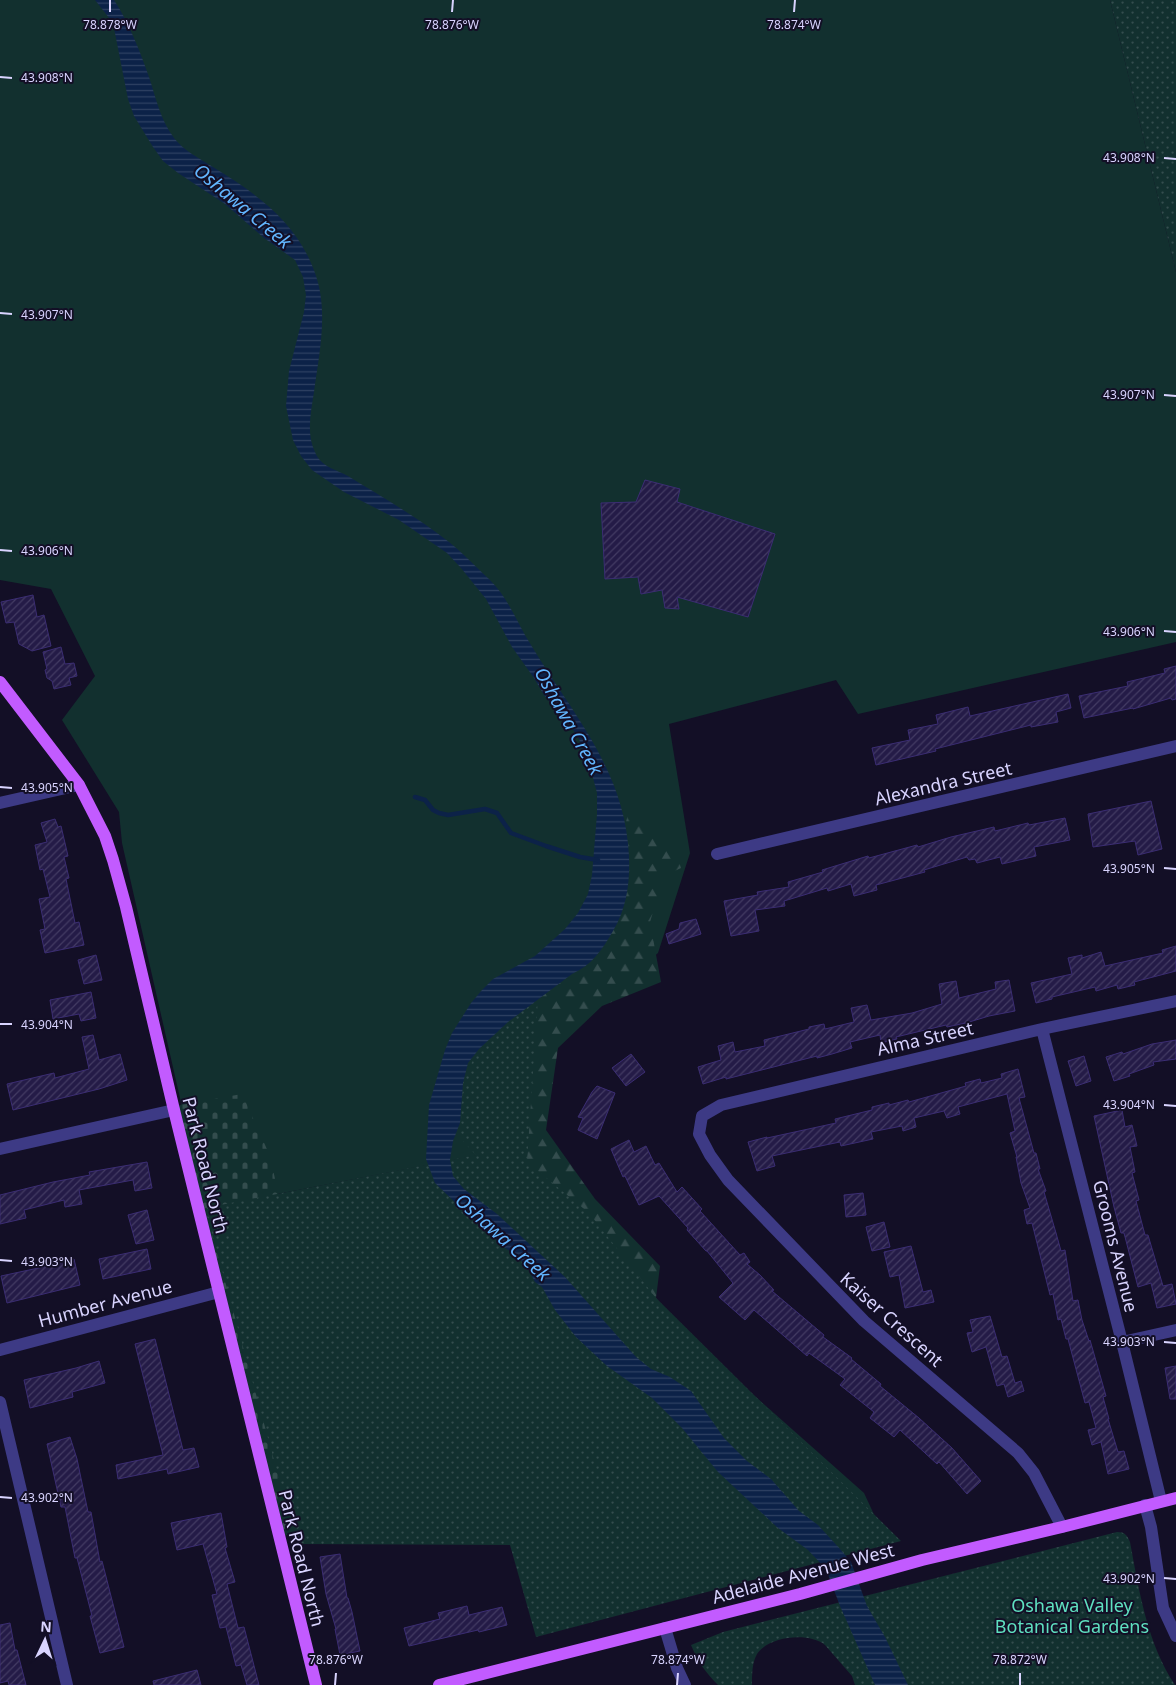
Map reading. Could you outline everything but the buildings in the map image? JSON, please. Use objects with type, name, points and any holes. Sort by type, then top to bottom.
[{"type":"main road","name":"Park Road North","points":[[0,682],[79,785],[105,836],[113,860],[316,1685]]},
{"type":"main road","name":"Adelaide Avenue West","points":[[439,1685],[800,1594],[922,1560],[1176,1498]]},
{"type":"street","name":"Alexandra Street","points":[[717,854],[1176,746]]},
{"type":"street","points":[[0,803],[79,785]]},
{"type":"street","name":"Alma Street","points":[[699,1134],[702,1116],[720,1105],[1042,1029],[1176,1001]]},
{"type":"street","name":"Grooms Avenue","points":[[1042,1029],[1161,1501]]},
{"type":"street","points":[[0,1149],[174,1110]]},
{"type":"street","name":"Kaiser Crescent","points":[[699,1134],[710,1155],[728,1180],[864,1321],[1018,1453],[1034,1472],[1062,1527]]},
{"type":"street","name":"Humber Avenue","points":[[0,1350],[219,1292]]},
{"type":"street","points":[[1122,1342],[1176,1330]]},
{"type":"street","points":[[0,1402],[67,1685]]},
{"type":"street","points":[[1145,1505],[1151,1527],[1163,1608],[1176,1636]]},
{"type":"street","points":[[665,1628],[677,1668],[685,1685]]},
{"type":"green space","points":[[0,0],[1110,0],[1176,272],[1176,642],[858,714],[836,680],[669,724],[690,853],[658,953],[561,1037],[510,1149],[205,1208],[122,843],[119,812],[62,720],[95,676],[51,589],[0,580]]},
{"type":"green space","points":[[1110,0],[1176,0],[1176,272]]},
{"type":"green space","points":[[630,807],[674,846],[681,868],[664,876],[650,922],[661,982],[602,1006],[558,1048],[546,1130],[595,1199],[660,1266],[656,1298],[704,1351],[864,1493],[877,1521],[517,1197],[460,1138],[463,1082],[602,910]]},
{"type":"green space","points":[[539,983],[527,1162],[589,1213],[656,1298],[901,1541],[536,1637],[510,1545],[297,1544],[205,1208],[476,1155],[460,1138],[463,1082],[497,1006]]},
{"type":"green space","points":[[242,1094],[270,1156],[289,1243],[376,1520],[276,1537],[170,1107]]},
{"type":"green space","name":"Oshawa Valley Botanical Gardens","points":[[1117,1532],[1125,1534],[1130,1542],[1145,1616],[1157,1652],[1175,1685],[855,1685],[852,1676],[825,1645],[809,1638],[800,1637],[770,1643],[757,1654],[752,1673],[752,1685],[718,1685],[696,1657],[691,1645],[723,1632]]},
{"type":"water","name":"Oshawa Creek","points":[[95,0],[114,0],[138,47],[162,116],[169,131],[178,143],[187,151],[245,188],[274,211],[298,239],[307,255],[319,287],[322,317],[322,332],[310,422],[312,445],[318,457],[325,464],[348,476],[437,533],[496,586],[594,744],[618,797],[625,825],[629,856],[627,895],[622,913],[605,944],[591,961],[508,1022],[479,1049],[468,1063],[463,1083],[460,1123],[453,1141],[450,1160],[453,1176],[464,1189],[497,1214],[565,1277],[636,1357],[651,1369],[670,1377],[691,1391],[724,1438],[747,1461],[771,1479],[799,1511],[818,1525],[840,1549],[851,1562],[867,1606],[885,1637],[908,1685],[875,1685],[840,1606],[826,1569],[808,1550],[778,1528],[718,1472],[682,1428],[652,1398],[607,1366],[576,1337],[555,1310],[542,1287],[535,1282],[527,1267],[517,1256],[505,1248],[435,1183],[426,1159],[429,1105],[452,1033],[471,1003],[482,990],[493,979],[535,956],[565,929],[578,913],[588,894],[592,875],[597,814],[597,793],[592,774],[579,739],[568,722],[544,695],[512,647],[486,599],[461,568],[447,553],[399,520],[344,492],[312,470],[301,456],[293,440],[286,406],[289,371],[304,312],[306,295],[303,277],[295,260],[264,238],[225,204],[163,161],[134,116],[128,99],[113,23]]},
{"type":"waterway","points":[[415,797],[425,800],[433,810],[448,815],[485,809],[497,813],[511,833],[580,857],[598,860]]}]
